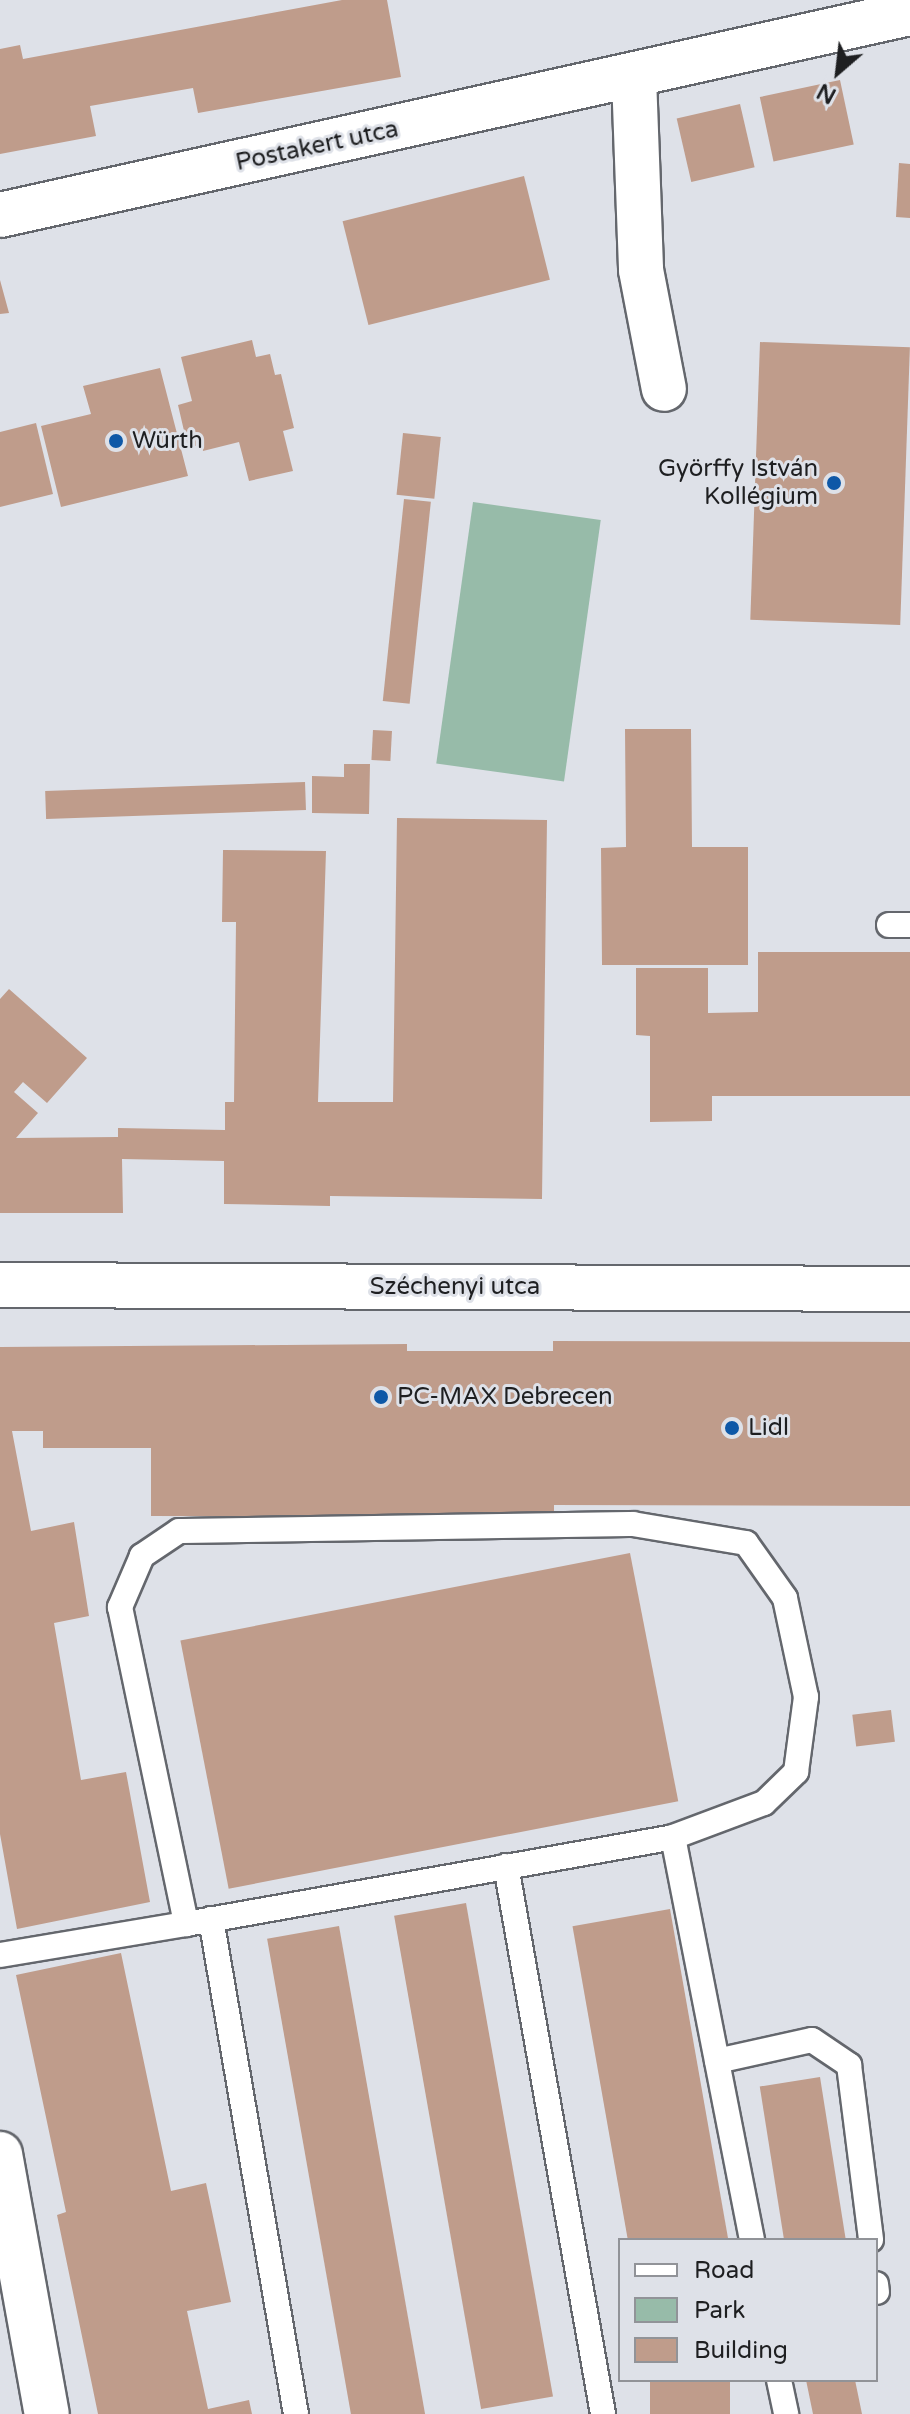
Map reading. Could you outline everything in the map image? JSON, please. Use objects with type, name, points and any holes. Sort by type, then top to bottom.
[{"type":"street","name":"Postakert utca","points":[[0,215],[634,77],[910,13]]},
{"type":"street","points":[[634,77],[641,270],[664,389]]},
{"type":"street","name":"Széchenyi utca","points":[[0,1285],[910,1289]]},
{"type":"street","points":[[0,2154],[47,2414]]},
{"type":"lane","points":[[0,1955],[186,1924],[673,1837],[764,1803],[796,1772],[806,1697],[785,1598],[746,1543],[633,1524],[179,1531],[142,1556],[120,1607],[186,1924]]},
{"type":"lane","points":[[673,1837],[752,2238]]},
{"type":"lane","points":[[506,1866],[603,2414]]},
{"type":"lane","points":[[211,1919],[296,2414]]},
{"type":"lane","points":[[717,2061],[812,2040],[849,2065],[871,2238]]},
{"type":"lane","points":[[779,2382],[786,2414]]},
{"type":"green space","points":[[473,502],[601,520],[564,781],[436,763]]},
{"type":"building","points":[[342,0],[387,0],[401,77],[198,113],[193,88],[90,106],[96,136],[0,154],[0,49],[20,45],[23,59]]},
{"type":"building","points":[[840,80],[854,145],[774,162],[760,97]]},
{"type":"building","points":[[740,104],[755,167],[691,182],[677,119]]},
{"type":"building","points":[[899,163],[910,164],[910,218],[896,217]]},
{"type":"building","points":[[524,176],[550,280],[368,325],[343,221]]},
{"type":"building","points":[[0,280],[9,313],[0,314]]},
{"type":"building","points":[[252,340],[256,357],[270,354],[275,375],[281,374],[294,428],[283,431],[293,471],[249,481],[239,442],[203,451],[202,444],[188,448],[178,405],[192,401],[181,357]]},
{"type":"building","name":"Györffy István Kollégium","points":[[760,342],[910,347],[900,625],[750,620]]},
{"type":"building","points":[[160,368],[188,476],[61,507],[41,426],[91,414],[83,386]]},
{"type":"building","points":[[36,423],[53,494],[0,507],[0,432]]},
{"type":"building","points":[[403,433],[441,437],[434,499],[397,495]]},
{"type":"building","points":[[404,499],[431,502],[410,704],[383,701]]},
{"type":"building","points":[[625,729],[691,729],[692,847],[748,847],[748,965],[602,965],[601,848],[626,847]]},
{"type":"building","points":[[373,730],[392,731],[390,761],[371,760]]},
{"type":"building","points":[[344,764],[370,764],[369,814],[312,813],[312,776],[344,777]]},
{"type":"building","points":[[305,782],[306,810],[46,819],[45,791]]},
{"type":"building","points":[[397,818],[547,820],[542,1199],[330,1196],[330,1206],[224,1204],[224,1161],[122,1159],[123,1213],[0,1213],[0,999],[9,989],[87,1058],[47,1103],[23,1082],[14,1092],[38,1113],[16,1138],[118,1137],[118,1128],[225,1130],[225,1102],[234,1102],[236,922],[222,922],[223,850],[326,851],[318,1102],[393,1102]]},
{"type":"building","points":[[758,952],[910,952],[910,1096],[712,1096],[712,1121],[650,1122],[650,1036],[636,1035],[636,968],[708,968],[708,1013],[758,1012]]},
{"type":"building","points":[[553,1341],[910,1342],[910,1506],[554,1505],[554,1517],[151,1516],[151,1448],[43,1448],[43,1431],[12,1431],[31,1531],[74,1522],[89,1616],[54,1623],[81,1780],[126,1772],[150,1902],[17,1929],[0,1834],[0,1347],[407,1344],[407,1351],[553,1351]]},
{"type":"building","points":[[630,1553],[678,1801],[229,1889],[180,1640]]},
{"type":"building","points":[[891,1710],[895,1742],[856,1747],[852,1715]]},
{"type":"building","points":[[466,1903],[553,2396],[481,2409],[394,1916]]},
{"type":"building","points":[[670,1909],[728,2238],[627,2238],[573,1926]]},
{"type":"building","points":[[339,1926],[425,2414],[351,2414],[267,1939]]},
{"type":"building","points":[[121,1953],[171,2191],[206,2183],[231,2302],[187,2311],[208,2409],[249,2400],[252,2414],[98,2414],[57,2215],[66,2212],[16,1975]]},
{"type":"building","points":[[820,2077],[845,2238],[784,2238],[760,2087]]},
{"type":"building","points":[[650,2382],[730,2382],[730,2414],[650,2414]]},
{"type":"building","points":[[806,2382],[855,2382],[862,2414],[813,2414]]},
{"type":"place","name":"Würth","points":[[116,441]]},
{"type":"place","name":"Györffy István Kollégium","points":[[834,483]]},
{"type":"place","name":"PC-MAX Debrecen","points":[[381,1397]]},
{"type":"place","name":"Lidl","points":[[732,1428]]}]
